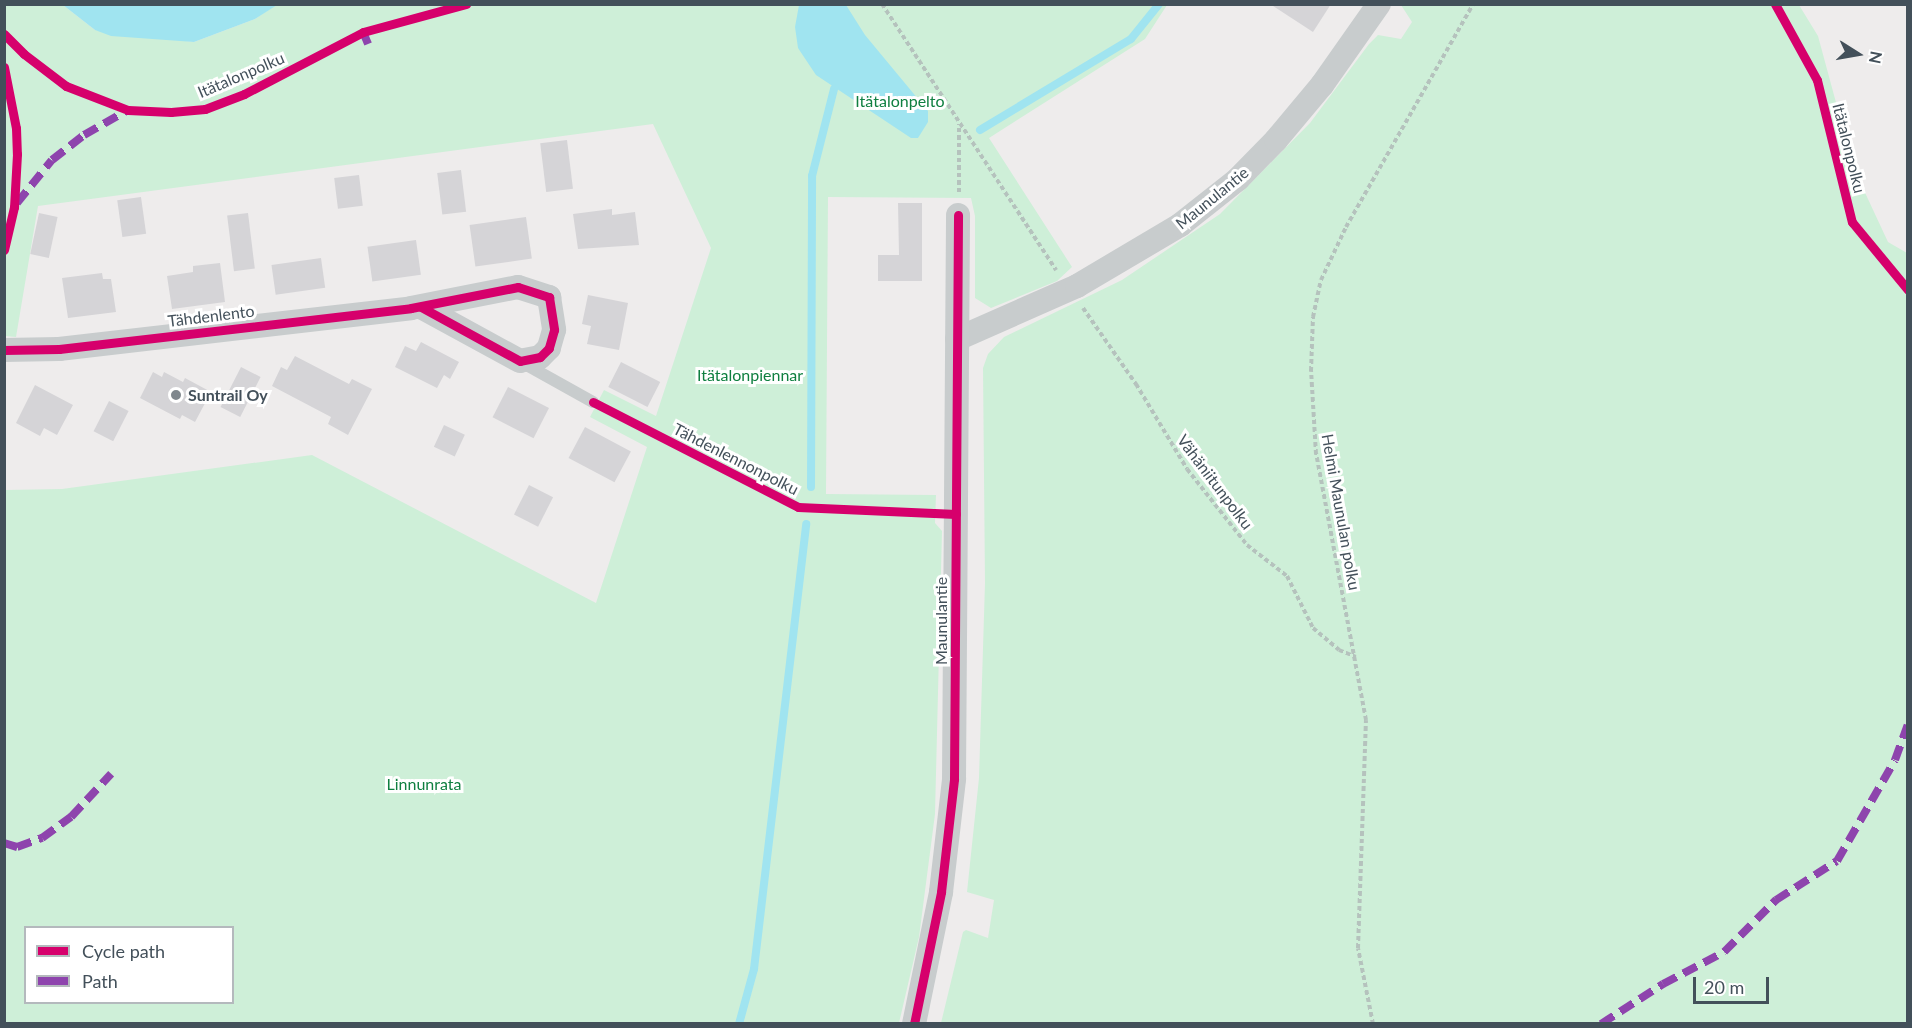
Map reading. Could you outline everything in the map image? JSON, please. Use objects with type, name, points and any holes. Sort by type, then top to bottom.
[{"type":"street","name":"Maunulantie","points":[[957,339],[1077,286],[1180,225],[1238,178],[1276,140],[1322,85],[1379,4]]},
{"type":"street","name":"Maunulantie","points":[[914,1023],[942,892],[954,779],[958,215]]},
{"type":"street","name":"Tähdenlento","points":[[4,350],[59,349],[421,307],[518,287],[549,297],[554,330],[549,348],[540,357],[520,361]]},
{"type":"street","points":[[421,307],[520,361]]},
{"type":"lane","points":[[520,361],[593,402]]},
{"type":"path","points":[[882,4],[1059,274]]},
{"type":"path","points":[[958,215],[959,124]]},
{"type":"green space","points":[[277,4],[1167,5],[1145,39],[989,138],[1072,267],[1057,281],[991,308],[975,298],[975,216],[971,198],[828,197],[826,494],[936,495],[935,523],[942,531],[935,814],[919,937],[899,1023],[5,1024],[5,490],[62,489],[312,455],[596,603],[647,447],[590,417],[604,390],[656,416],[711,248],[653,124],[38,206],[16,337],[5,336],[5,5],[63,5],[95,30],[194,42],[255,19]]},
{"type":"green space","points":[[1401,5],[1799,5],[1818,36],[1854,169],[1888,242],[1907,253],[1907,1023],[941,1023],[963,932],[966,930],[988,938],[994,900],[967,892],[979,778],[985,583],[983,368],[988,354],[1004,337],[1122,280],[1220,214],[1310,123],[1378,35],[1401,39],[1412,22]]},
{"type":"water","points":[[63,5],[277,5],[255,19],[194,42],[111,36],[95,30]]},
{"type":"water","points":[[799,5],[846,5],[865,35],[928,111],[928,122],[918,138],[911,138],[816,75],[798,48],[795,27]]},
{"type":"building","points":[[1270,4],[1331,4],[1313,32]]},
{"type":"building","points":[[567,140],[573,189],[546,192],[540,143]]},
{"type":"building","points":[[461,170],[466,212],[442,215],[437,173]]},
{"type":"building","points":[[359,175],[363,206],[338,209],[334,178]]},
{"type":"building","points":[[141,197],[146,234],[122,237],[117,200]]},
{"type":"building","points":[[898,203],[922,203],[922,281],[878,281],[878,255],[899,255]]},
{"type":"building","points":[[612,209],[612,215],[635,212],[639,245],[578,249],[573,214]]},
{"type":"building","points":[[39,213],[58,217],[49,258],[30,254]]},
{"type":"building","points":[[248,213],[255,269],[234,271],[227,216]]},
{"type":"building","points":[[526,217],[532,259],[475,267],[470,225]]},
{"type":"building","points":[[416,240],[421,275],[372,281],[367,247]]},
{"type":"building","points":[[321,258],[325,288],[276,295],[271,265]]},
{"type":"building","points":[[220,263],[225,302],[172,309],[167,276],[193,272],[193,266]]},
{"type":"building","points":[[102,273],[103,279],[111,279],[116,312],[68,318],[62,278]]},
{"type":"building","points":[[588,295],[628,303],[619,350],[587,344],[591,326],[582,324]]},
{"type":"building","points":[[421,342],[459,362],[450,379],[444,375],[437,388],[395,367],[405,346],[416,351]]},
{"type":"building","points":[[295,356],[349,384],[352,379],[372,389],[348,435],[328,424],[331,417],[272,386],[281,367],[287,370]]},
{"type":"building","points":[[621,362],[660,382],[647,407],[608,387]]},
{"type":"building","points":[[241,367],[261,377],[240,417],[221,407]]},
{"type":"building","name":"Suntrail Oy","points":[[153,372],[162,377],[164,372],[183,382],[185,378],[211,392],[195,422],[182,415],[180,419],[140,398]]},
{"type":"building","points":[[35,385],[73,405],[57,435],[44,428],[40,436],[16,423]]},
{"type":"building","points":[[508,387],[549,408],[534,438],[493,417]]},
{"type":"building","points":[[109,401],[129,411],[113,441],[94,431]]},
{"type":"building","points":[[444,425],[465,435],[455,456],[434,447]]},
{"type":"building","points":[[585,427],[631,451],[614,482],[569,458]]},
{"type":"building","points":[[529,485],[553,497],[538,527],[514,514]]},
{"type":"waterway","points":[[980,130],[1131,39],[1159,4]]},
{"type":"waterway","points":[[811,487],[812,176],[834,89]]},
{"type":"waterway","points":[[739,1024],[754,969],[806,524]]},
{"type":"marked path","points":[[363,32],[368,44]]},
{"type":"marked path","points":[[17,203],[52,160],[84,135],[128,110]]},
{"type":"marked path","points":[[1601,1024],[1663,984],[1724,952],[1776,900],[1837,861],[1895,760],[1908,725]]},
{"type":"marked path","points":[[4,843],[17,847],[42,838],[71,817],[111,774]]},
{"type":"cycle path","name":"Itätalonpolku","points":[[4,34],[24,54],[66,86],[128,110],[171,112],[205,109],[244,94],[363,32],[466,4]]},
{"type":"cycle path","name":"Itätalonpolku","points":[[1775,4],[1817,80],[1852,222],[1908,290]]},
{"type":"cycle path","points":[[4,67],[16,128],[17,154],[14,207],[4,250]]},
{"type":"cycle path","points":[[914,1024],[941,892],[954,779],[958,215]]},
{"type":"cycle path","points":[[4,350],[59,349],[411,308],[518,287],[549,297],[554,330],[549,348],[540,357],[520,361],[421,307]]},
{"type":"cycle path","name":"Tähdenlennonpolku","points":[[593,402],[798,507],[956,514]]},
{"type":"place","name":"Suntrail Oy","points":[[176,395]]},
{"type":"park label","name":"Itätalonpelto","points":[[900,101]]},
{"type":"park label","name":"Itätalonpiennar","points":[[750,375]]},
{"type":"park label","name":"Linnunrata","points":[[424,784]]}]
